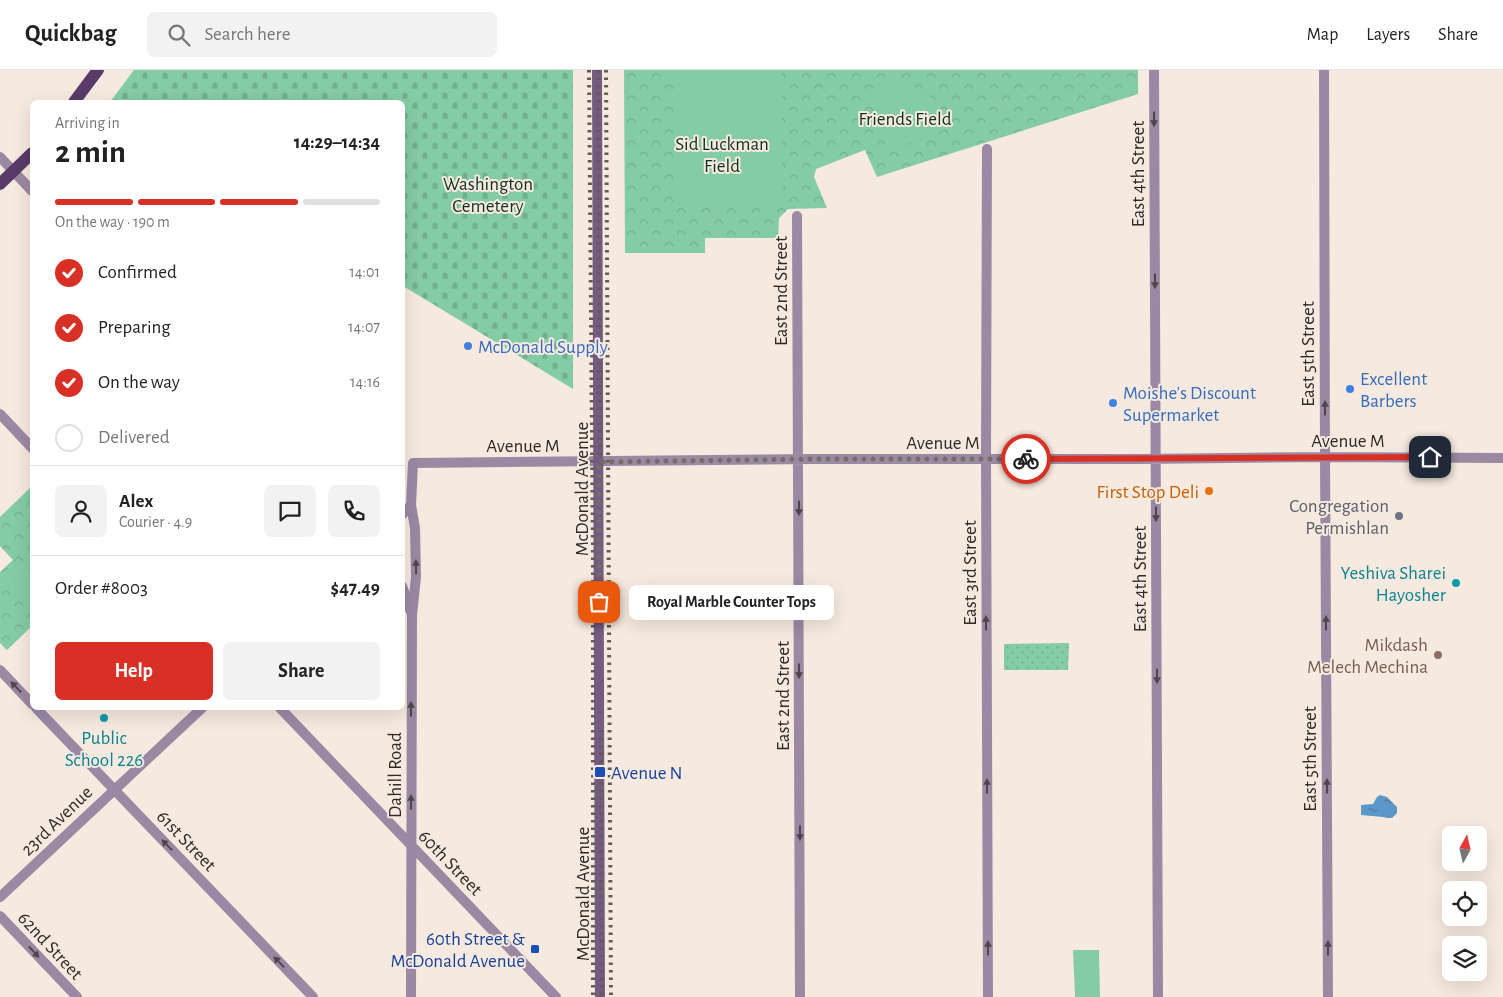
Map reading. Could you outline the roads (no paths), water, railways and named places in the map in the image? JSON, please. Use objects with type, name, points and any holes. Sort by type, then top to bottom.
[{"type":"main road","points":[[76,100],[98,70]]},
{"type":"main road","name":"McDonald Avenue","points":[[597,70],[600,997]]},
{"type":"main road","points":[[0,184],[30,155]]},
{"type":"street","name":"East 4th Street","points":[[1154,70],[1158,997]]},
{"type":"street","name":"East 5th Street","points":[[1324,70],[1328,997]]},
{"type":"street","name":"East 3rd Street","points":[[987,149],[988,997]]},
{"type":"street","points":[[0,157],[30,189]]},
{"type":"street","name":"East 2nd Street","points":[[797,216],[800,997]]},
{"type":"street","points":[[0,414],[30,446]]},
{"type":"street","name":"Avenue M","points":[[412,463],[798,459],[1503,458]]},
{"type":"street","name":"Dahill Road","points":[[411,997],[412,615],[416,577],[415,528],[411,505],[412,463]]},
{"type":"street","points":[[405,512],[411,505]]},
{"type":"street","points":[[405,595],[412,615]]},
{"type":"street","points":[[0,670],[30,702]]},
{"type":"street","name":"61st Street","points":[[38,710],[313,997]]},
{"type":"street","name":"23rd Avenue","points":[[0,898],[200,710]]},
{"type":"street","name":"60th Street","points":[[282,710],[556,997]]},
{"type":"street","name":"62nd Street","points":[[0,916],[77,997]]},
{"type":"water","points":[[1380,795],[1387,797],[1397,807],[1397,813],[1392,818],[1361,815],[1361,805],[1373,804]]},
{"type":"railway","points":[[589,70],[593,559],[593,997]]},
{"type":"railway","points":[[598,70],[600,455]]},
{"type":"railway","points":[[606,70],[611,997]]},
{"type":"railway","points":[[601,730],[602,997]]},
{"type":"place","name":"McDonald Supply","points":[[468,346]]},
{"type":"place","name":"Excellent Barbers","points":[[1350,389]]},
{"type":"place","name":"Moishe's Discount Supermarket","points":[[1113,403]]},
{"type":"place","name":"First Stop Deli","points":[[1209,491]]},
{"type":"place","name":"Congregation Permishlan","points":[[1399,516]]},
{"type":"place","name":"Yeshiva Sharei Hayosher","points":[[1456,583]]},
{"type":"place","name":"Royal Marble Counter Tops","points":[[599,602]]},
{"type":"place","name":"Mikdash Melech Mechina","points":[[1438,655]]},
{"type":"place","name":"Public School 226","points":[[104,718]]},
{"type":"place","name":"Avenue N","points":[[600,772]]},
{"type":"place","name":"60th Street & McDonald Avenue","points":[[535,949]]},
{"type":"park label","name":"Friends Field","points":[[905,118]]},
{"type":"park label","name":"Sid Luckman Field","points":[[722,154]]},
{"type":"park label","name":"Washington Cemetery","points":[[488,194]]}]
